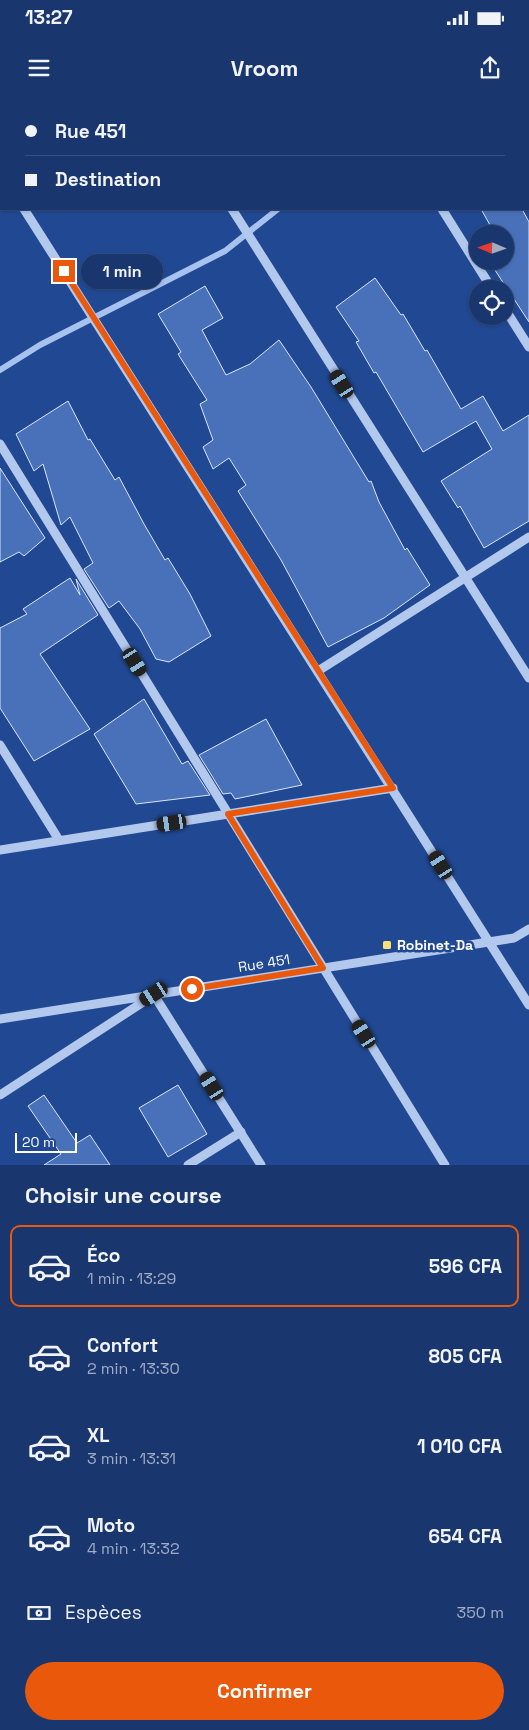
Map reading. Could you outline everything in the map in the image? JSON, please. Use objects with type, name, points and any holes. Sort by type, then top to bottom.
[{"type":"street","points":[[25,210],[529,1005]]},
{"type":"street","points":[[233,210],[529,678]]},
{"type":"street","points":[[443,210],[486,280]]},
{"type":"street","points":[[514,323],[529,347]]},
{"type":"street","points":[[0,444],[445,1165]]},
{"type":"street","points":[[318,671],[529,537]]},
{"type":"street","points":[[0,745],[59,840]]},
{"type":"street","points":[[0,850],[393,788]]},
{"type":"street","name":"Rue 451","points":[[0,1019],[514,938],[529,929]]},
{"type":"street","points":[[0,1095],[154,994],[262,1165]]},
{"type":"street","points":[[188,1165],[241,1132]]},
{"type":"building","points":[[482,210],[523,210],[529,222],[529,322],[514,299],[514,280],[501,280],[495,270],[514,270],[514,225],[490,225]]},
{"type":"building","points":[[375,278],[401,315],[403,314],[425,351],[427,350],[461,409],[483,396],[503,431],[529,415],[529,521],[484,548],[460,506],[458,508],[441,481],[492,449],[476,421],[423,452],[356,342],[359,341],[336,307]]},
{"type":"building","points":[[205,286],[223,318],[202,330],[226,375],[250,364],[279,340],[311,387],[369,482],[371,481],[379,502],[405,550],[407,548],[430,585],[384,618],[328,647],[281,560],[238,491],[246,485],[229,458],[213,469],[203,447],[213,440],[200,404],[207,400],[178,354],[181,352],[158,314]]},
{"type":"building","points":[[68,401],[88,440],[90,439],[115,480],[119,477],[165,560],[168,558],[190,594],[211,636],[169,662],[156,659],[140,629],[119,601],[109,608],[84,569],[93,563],[70,517],[61,525],[43,464],[34,471],[16,434]]},
{"type":"building","points":[[0,468],[45,538],[24,556],[19,552],[0,562]]},
{"type":"building","points":[[70,578],[80,595],[76,579],[98,615],[40,654],[90,729],[34,761],[0,708],[0,628],[27,614],[23,609]]},
{"type":"building","points":[[144,699],[182,764],[188,761],[210,795],[136,804],[94,734]]},
{"type":"building","points":[[266,719],[302,785],[235,799],[231,793],[223,794],[199,755]]},
{"type":"building","points":[[178,1085],[207,1134],[168,1157],[139,1108]]},
{"type":"building","points":[[44,1095],[77,1143],[90,1135],[110,1165],[44,1165],[61,1154],[28,1106]]},
{"type":"waterway","points":[[0,370],[40,345],[225,251],[277,210]]},
{"type":"place","name":"Robinet-Da","points":[[387,945]]},
{"type":"route","points":[[64,271],[393,788],[228,814],[323,968],[192,989]]}]
